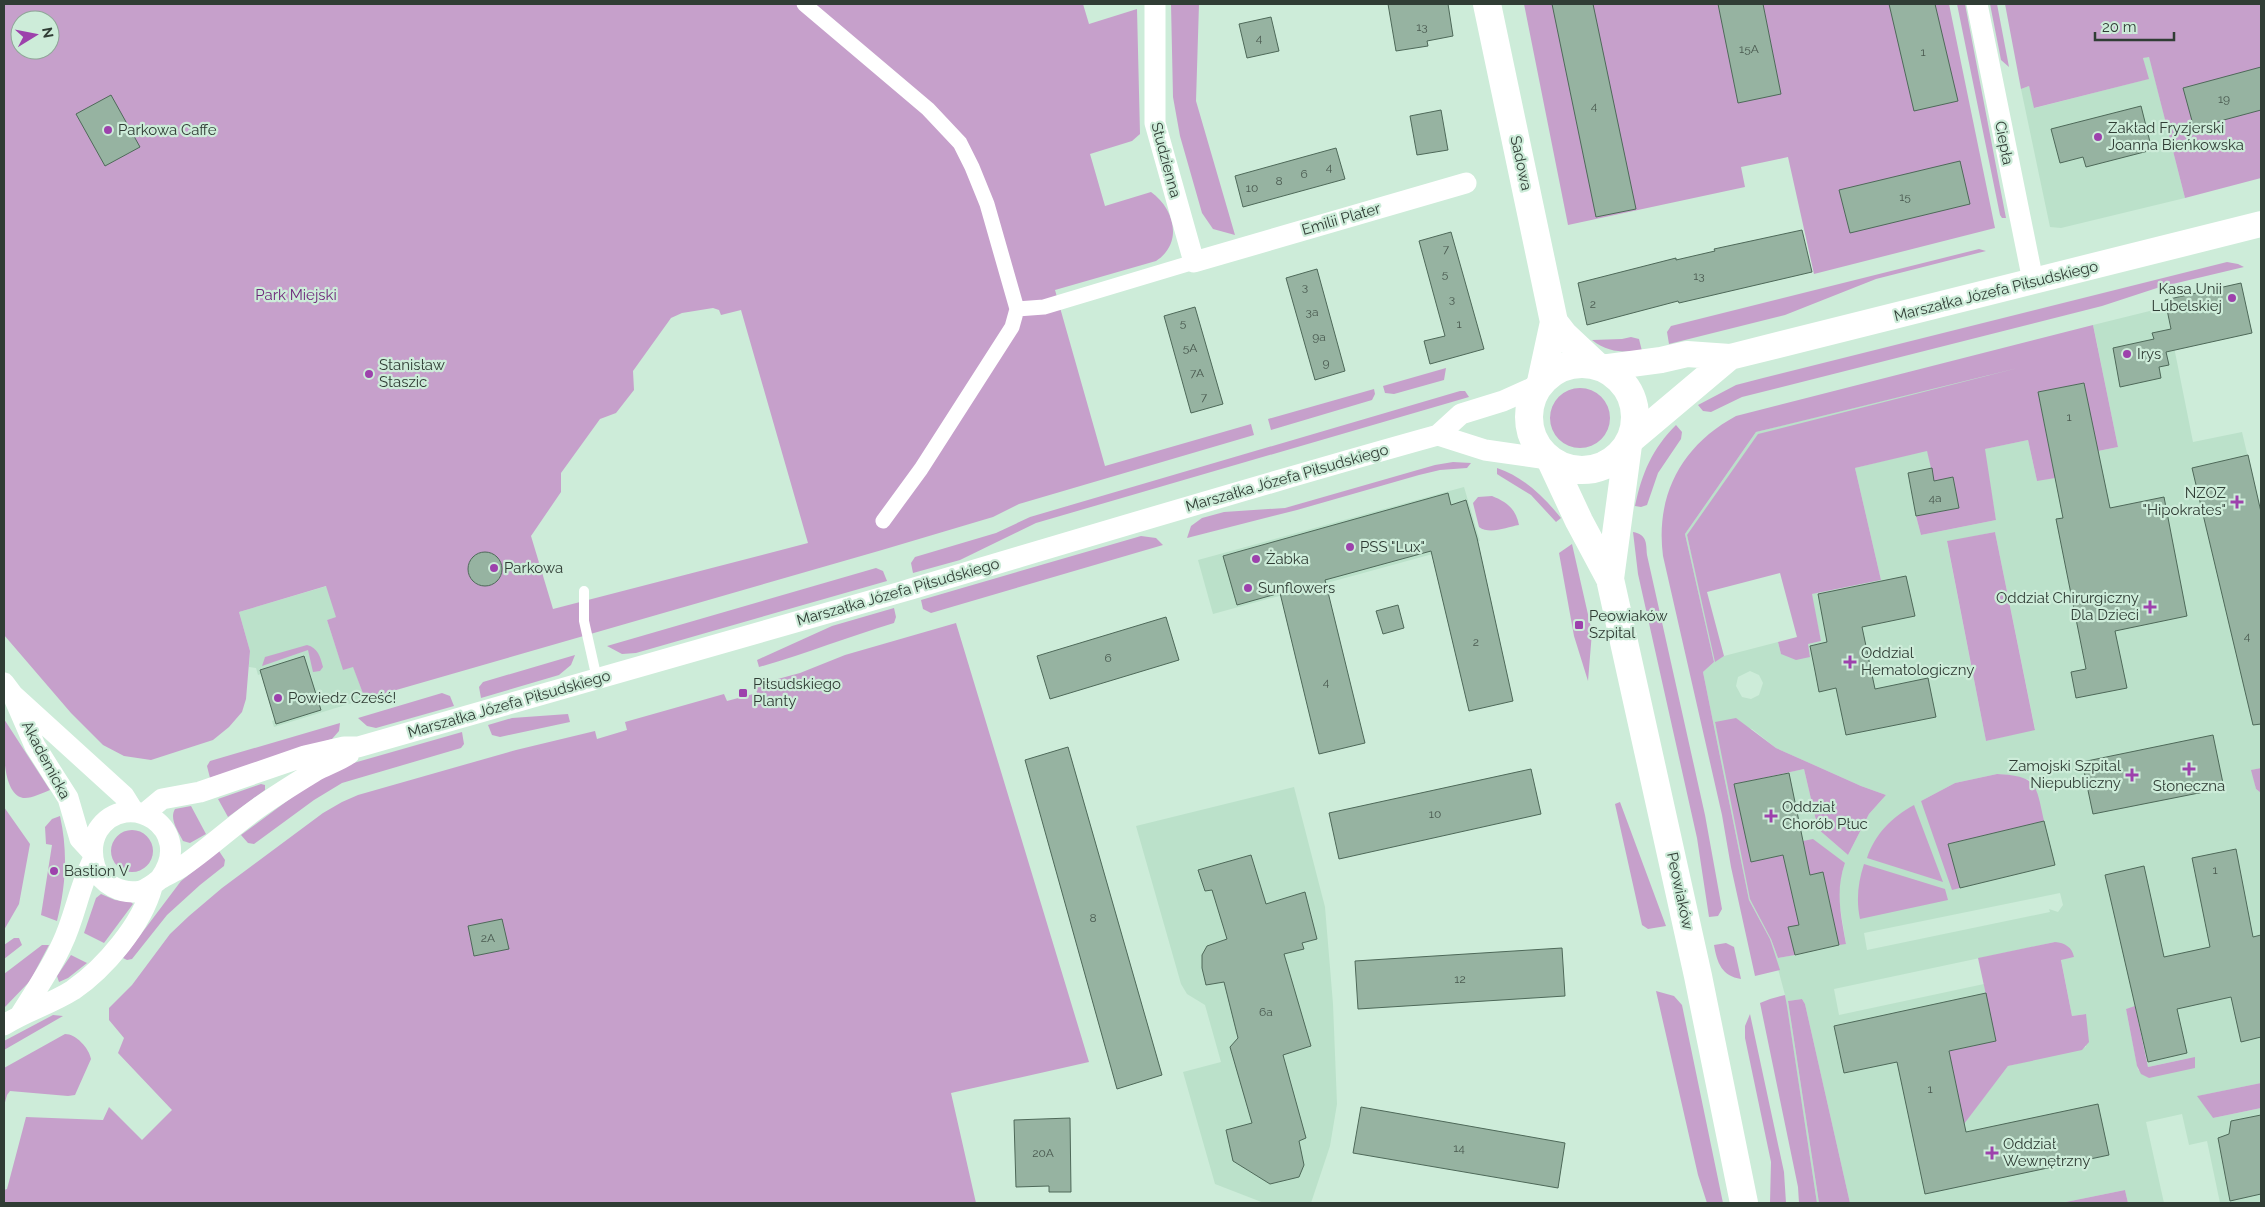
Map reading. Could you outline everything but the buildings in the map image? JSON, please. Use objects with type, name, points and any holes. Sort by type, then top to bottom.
[{"type":"main road","name":"Sadowa","points":[[1487,4],[1554,322],[1540,384]]},
{"type":"main road","name":"Sadowa","points":[[1554,322],[1564,335],[1599,367]]},
{"type":"main road","points":[[1572,365],[1599,367],[1622,382],[1629,392],[1635,417],[1634,430],[1629,443],[1611,462],[1587,471],[1562,468],[1549,460],[1539,450],[1529,430],[1529,406],[1540,384],[1550,374],[1572,365]]},
{"type":"main road","name":"Peowiaków","points":[[1610,579],[1629,443]]},
{"type":"main road","name":"Peowiaków","points":[[1549,460],[1610,579],[1698,976],[1744,1203]]},
{"type":"street","points":[[804,4],[928,109],[960,143],[987,204],[1017,309],[1012,327],[921,469],[883,521]]},
{"type":"street","name":"Studzienna","points":[[1155,4],[1155,123],[1194,262]]},
{"type":"street","name":"Ciepła","points":[[1977,4],[2033,282]]},
{"type":"street","name":"Emilii Plater","points":[[1194,262],[1466,183]]},
{"type":"street","name":"Marszałka Józefa Piłsudskiego","points":[[1599,367],[1645,363],[1687,354],[1730,357],[2033,282],[2260,232]]},
{"type":"street","points":[[1017,309],[1044,306],[1194,262]]},
{"type":"street","name":"Marszałka Józefa Piłsudskiego","points":[[1629,443],[1730,357]]},
{"type":"street","name":"Marszałka Józefa Piłsudskiego","points":[[139,813],[162,799],[200,792],[305,756],[344,747],[358,747],[1252,487],[1438,435],[1461,414],[1502,401],[1540,384]]},
{"type":"street","points":[[1438,435],[1485,450],[1549,460]]},
{"type":"street","name":"Akademicka","points":[[8,689],[124,796],[139,813]]},
{"type":"street","name":"Akademicka","points":[[8,689],[35,746],[68,798],[80,839],[92,856]]},
{"type":"street","name":"Marszałka Józefa Piłsudskiego","points":[[156,883],[180,868],[258,808],[316,770],[346,756],[358,747]]},
{"type":"street","points":[[139,813],[163,827],[170,842],[171,859],[167,870],[156,883],[143,912],[107,960],[74,989],[12,1019],[45,977],[62,944],[92,856],[98,831],[104,823],[118,814],[139,813]]},
{"type":"street","points":[[92,856],[101,877],[115,888],[127,892],[140,891],[156,883]]},
{"type":"lane","points":[[584,591],[584,621],[597,679]]},
{"type":"shaded area","points":[[2149,56],[2185,198],[2061,228],[2050,227],[2021,89],[2029,86],[2035,108],[2148,79],[2143,58]]},
{"type":"shaded area","name":"Zamojski Szpital Niepubliczny","points":[[2166,307],[2193,442],[2242,432],[2261,512],[2261,768],[2252,770],[2256,789],[2261,793],[2261,1083],[2198,1096],[2213,1118],[2261,1108],[2261,1203],[2220,1203],[2207,1141],[2189,1145],[2182,1114],[2146,1122],[2164,1203],[2128,1203],[2125,1190],[2061,1203],[1850,1203],[1805,1004],[1802,999],[1788,1001],[1819,1203],[1817,1203],[1785,995],[1770,939],[1749,900],[1703,672],[1714,662],[1685,534],[1756,432],[2098,348],[2093,325]],"holes":[[[2098,349],[2118,447],[2098,451],[2084,383],[2038,392],[2037,481],[2028,440],[1984,449],[1996,520],[1921,535],[1916,516],[1959,508],[1953,477],[1932,468],[1927,450],[1855,468],[1881,580],[1811,594],[1821,641],[1807,644],[1810,657],[1781,654],[1778,642],[1724,656],[1716,661],[1687,535]],[[1995,532],[2035,729],[1986,741],[1947,542]],[[1750,671],[1759,675],[1763,683],[1759,695],[1751,699],[1742,697],[1736,686],[1738,677]],[[1715,723],[1752,729],[1776,748],[1861,786],[1886,795],[1869,814],[1848,855],[1818,829],[1804,769],[1734,784],[1751,861]],[[1997,774],[2030,780],[2036,787],[1948,844],[1921,801],[1955,783]],[[1751,862],[1845,863],[1838,894],[1846,944],[1839,944],[1823,872],[1788,880],[1799,925],[1788,927],[1794,955],[1778,958],[1771,939]],[[2060,893],[2063,905],[2058,912],[2049,909],[2050,912],[1867,950],[1864,933]],[[2055,942],[2074,957],[2061,959],[2072,1016],[2085,1014],[2086,1047],[2008,1066],[1964,1123],[1996,1041],[1984,984],[1839,1015],[1834,989]],[[2135,1007],[2148,1067],[2195,1057],[2138,1070],[2126,1009]]]},
{"type":"shaded area","name":"PSS \"Lux\"","points":[[1464,487],[1480,541],[1213,614],[1198,560]]},
{"type":"shaded area","points":[[327,586],[337,617],[327,620],[343,669],[353,666],[365,699],[274,727],[272,721],[275,720],[261,674],[258,675],[256,668],[249,667],[250,651],[239,612]]},
{"type":"shaded area","points":[[1294,787],[1325,907],[1333,1004],[1337,1104],[1330,1146],[1311,1203],[1264,1203],[1215,1184],[1183,1072],[1221,1062],[1205,1005],[1187,994],[1181,984],[1136,826]]},
{"type":"green space","name":"Park Miejski","points":[[4,4],[1083,4],[1089,24],[1137,9],[1140,134],[1132,141],[1090,154],[1105,206],[1151,192],[1159,199],[1170,216],[1173,235],[1165,254],[1156,261],[1055,290],[1105,466],[1251,424],[1254,435],[1019,504],[993,517],[882,550],[365,699],[353,667],[343,670],[327,620],[336,617],[326,586],[239,612],[250,651],[246,699],[242,712],[229,727],[213,740],[151,760],[124,756],[103,745],[71,713],[4,635]],"holes":[[[713,308],[719,310],[721,315],[741,310],[808,543],[553,609],[531,536],[561,492],[561,473],[600,419],[616,413],[634,390],[633,371],[671,318],[682,313]]]},
{"type":"green space","points":[[1171,4],[1199,4],[1196,101],[1235,235],[1213,229],[1202,213],[1180,136],[1173,97]]},
{"type":"green space","points":[[1524,4],[1949,4],[1995,228],[1814,274],[1788,157],[1741,167],[1745,187],[1568,225]]},
{"type":"green space","points":[[1957,4],[1965,4],[2006,218],[2002,218],[2000,215]]},
{"type":"green space","points":[[1990,4],[1997,4],[2009,67],[2001,60]]},
{"type":"green space","points":[[2005,4],[2261,4],[2261,178],[2185,198],[2149,57],[2143,58],[2149,79],[2034,108],[2029,86],[2021,89]]},
{"type":"green space","points":[[1979,249],[1986,251],[1876,279],[1785,315],[1669,344],[1667,332],[1671,326]]},
{"type":"green space","points":[[2227,262],[2244,267],[2160,287],[2102,306],[1742,397],[1711,412],[1703,411],[1698,405],[1736,385]]},
{"type":"green space","points":[[2093,325],[2118,447],[2098,451],[2084,383],[2038,392],[2055,478],[2037,481],[2028,440],[1985,449],[1996,520],[1921,535],[1916,516],[1959,508],[1953,477],[1934,481],[1927,451],[1855,468],[1881,580],[1812,594],[1821,641],[1808,644],[1810,657],[1796,660],[1781,654],[1778,642],[1797,637],[1780,573],[1707,592],[1724,656],[1715,662],[1687,535],[1758,434],[2018,368],[1756,432],[1685,534],[1714,662],[1703,672],[1749,900],[1770,939],[1780,970],[1755,976],[1731,867],[1722,815],[1663,556],[1663,512],[1676,474],[1687,457],[1701,442],[1717,428],[1736,416]]},
{"type":"green space","points":[[1631,337],[1639,339],[1642,351],[1610,349],[1592,340],[1622,339]]},
{"type":"green space","points":[[1446,368],[1444,380],[1394,394],[1385,393],[1383,386]]},
{"type":"green space","points":[[1574,388],[1586,388],[1597,393],[1605,401],[1610,412],[1608,430],[1597,443],[1586,448],[1574,448],[1563,443],[1555,435],[1550,424],[1550,412],[1555,401],[1563,393]]},
{"type":"green space","points":[[1374,389],[1375,394],[1372,400],[1271,430],[1268,419]]},
{"type":"green space","points":[[1465,391],[1469,397],[1036,523],[960,560],[913,573],[911,563],[915,557],[996,533],[1030,517]]},
{"type":"green space","points":[[1676,425],[1682,432],[1681,439],[1658,473],[1647,505],[1635,506],[1641,483],[1654,452]]},
{"type":"green space","points":[[1453,462],[1471,463],[1467,468],[1440,470],[1419,475],[1297,510],[1187,538],[1191,526],[1202,518],[1224,512],[1285,508],[1435,465]]},
{"type":"green space","points":[[1497,468],[1525,482],[1561,518],[1556,522],[1531,495],[1497,474]]},
{"type":"green space","points":[[1492,496],[1513,510],[1519,525],[1499,530],[1488,530],[1479,527],[1473,503],[1478,497]]},
{"type":"green space","points":[[1633,532],[1641,535],[1646,543],[1647,555],[1705,815],[1722,909],[1718,916],[1709,917],[1697,838],[1638,574]]},
{"type":"green space","points":[[1995,532],[2035,730],[1986,741],[1947,541]]},
{"type":"green space","points":[[1141,536],[1156,538],[1163,545],[931,613],[923,609],[921,600]]},
{"type":"green space","points":[[1572,544],[1592,632],[1588,681],[1574,636],[1559,553]]},
{"type":"green space","points":[[876,568],[883,571],[887,581],[636,653],[622,654],[607,646]]},
{"type":"green space","points":[[894,608],[896,617],[894,623],[759,667],[757,660],[832,626]]},
{"type":"green space","points":[[956,623],[1089,1062],[951,1093],[976,1203],[4,1203],[4,1190],[7,1189],[26,1117],[103,1120],[109,1107],[142,1140],[172,1110],[118,1053],[124,1038],[109,1020],[109,1008],[132,985],[170,934],[189,916],[222,888],[323,813],[358,795],[516,750],[595,731],[597,739],[627,730],[625,722],[724,694],[727,701],[757,693],[755,685],[800,673],[845,655]]},
{"type":"green space","points":[[307,645],[314,648],[320,656],[323,667],[320,671],[313,672],[308,650],[262,666],[265,657]]},
{"type":"green space","points":[[575,655],[571,665],[559,675],[481,698],[479,687],[483,682]]},
{"type":"green space","points":[[442,693],[450,696],[454,706],[376,728],[367,726],[358,718]]},
{"type":"green space","points":[[568,714],[570,722],[500,737],[492,735],[488,725],[512,718]]},
{"type":"green space","points":[[1736,718],[1776,748],[1861,786],[1886,795],[1869,814],[1848,855],[1818,829],[1804,769],[1735,784],[1751,862],[1805,850],[1803,841],[1813,839],[1845,863],[1840,883],[1840,893],[1846,944],[1839,945],[1823,872],[1789,880],[1799,925],[1789,928],[1795,955],[1778,958],[1771,939],[1750,899],[1715,722]]},
{"type":"green space","points":[[4,719],[50,790],[33,797],[23,798],[16,794],[10,786],[5,764]]},
{"type":"green space","points":[[340,723],[339,731],[332,739],[210,778],[207,766],[210,761]]},
{"type":"green space","points":[[462,732],[464,744],[461,748],[342,783],[314,800],[254,844],[248,843],[241,835],[306,787],[350,764]]},
{"type":"green space","points":[[2261,768],[2261,793],[2256,789],[2251,770]]},
{"type":"green space","points":[[1997,774],[2021,777],[2033,785],[2039,799],[2044,821],[1949,844],[1960,888],[1952,890],[1921,801],[1955,783]]},
{"type":"green space","points":[[261,784],[265,785],[265,790],[228,817],[218,799]]},
{"type":"green space","points":[[1620,802],[1666,926],[1648,929],[1642,925],[1615,804]]},
{"type":"green space","points":[[1914,805],[1943,882],[1867,858],[1870,849],[1885,827],[1898,815]]},
{"type":"green space","points":[[191,806],[206,834],[190,843],[183,841],[175,825],[173,813],[175,809]]},
{"type":"green space","points":[[4,807],[30,844],[19,904],[4,930]]},
{"type":"green space","points":[[60,816],[63,829],[65,869],[57,921],[41,915],[52,845],[46,844],[45,827],[52,819]]},
{"type":"green space","points":[[136,830],[144,833],[150,839],[153,851],[150,863],[144,869],[128,872],[120,869],[114,863],[111,847],[114,839],[120,833]]},
{"type":"green space","points":[[219,851],[225,860],[224,866],[167,915],[132,959],[127,960],[123,958],[181,881]]},
{"type":"green space","points":[[1864,864],[1945,889],[1948,900],[1860,919],[1858,891]]},
{"type":"green space","points":[[101,894],[115,900],[131,902],[133,904],[104,943],[84,933],[96,898]]},
{"type":"green space","points":[[14,938],[19,938],[22,945],[4,959],[4,945]]},
{"type":"green space","points":[[2055,942],[2068,946],[2072,951],[2074,957],[2061,960],[2072,1016],[2086,1014],[2089,1042],[2082,1050],[2008,1066],[1964,1124],[1949,1051],[1996,1041],[1978,958]]},
{"type":"green space","points":[[1726,943],[1734,947],[1741,979],[1729,975],[1721,968],[1714,945]]},
{"type":"green space","points":[[42,945],[49,945],[30,981],[4,1008],[4,974]]},
{"type":"green space","points":[[71,955],[87,963],[68,978],[59,982],[57,976]]},
{"type":"green space","points":[[1656,991],[1674,996],[1682,1005],[1723,1203],[1707,1203],[1698,1175]]},
{"type":"green space","points":[[1785,995],[1817,1203],[1799,1203],[1798,1187],[1760,1003]]},
{"type":"green space","points":[[1802,999],[1805,1004],[1850,1203],[1819,1203],[1788,1001]]},
{"type":"green space","points":[[2135,1006],[2148,1067],[2195,1057],[2195,1068],[2149,1078],[2141,1074],[2137,1066],[2126,1009]]},
{"type":"green space","points":[[1750,1014],[1784,1172],[1786,1203],[1770,1203],[1771,1162],[1745,1038],[1745,1026]]},
{"type":"green space","points":[[53,1015],[63,1016],[4,1050],[4,1041]]},
{"type":"green space","points":[[65,1034],[73,1036],[81,1042],[88,1050],[91,1059],[75,1095],[10,1091],[4,1106],[4,1068]]},
{"type":"green space","points":[[2261,1083],[2261,1108],[2213,1118],[2197,1096]]},
{"type":"green space","points":[[2125,1190],[2128,1203],[2061,1203]]},
{"type":"place","name":"Parkowa Caffe","points":[[108,130]]},
{"type":"place","name":"Zakład Fryzjerski Joanna Bieńkowska","points":[[2098,137]]},
{"type":"place","name":"Kasa Unii Lubelskiej","points":[[2232,298]]},
{"type":"place","name":"Irys","points":[[2127,354]]},
{"type":"place","name":"Stanisław Staszic","points":[[369,374]]},
{"type":"place","name":"NZOZ \"Hipokrates\"","points":[[2237,502]]},
{"type":"place","name":"PSS \"Lux\"","points":[[1350,547]]},
{"type":"place","name":"Żabka","points":[[1256,559]]},
{"type":"place","name":"Parkowa","points":[[494,568]]},
{"type":"place","name":"Sunflowers","points":[[1248,588]]},
{"type":"place","name":"Oddział Chirurgiczny Dla Dzieci","points":[[2150,607]]},
{"type":"place","name":"Peowiaków Szpital","points":[[1579,625]]},
{"type":"place","name":"Oddzial Hematologiczny","points":[[1850,662]]},
{"type":"place","name":"Piłsudskiego Planty","points":[[743,693]]},
{"type":"place","name":"Powiedz Cześć!","points":[[278,698]]},
{"type":"place","name":"Słoneczna","points":[[2189,769]]},
{"type":"place","name":"Zamojski Szpital Niepubliczny","points":[[2132,775]]},
{"type":"place","name":"Oddział Chorób Płuc","points":[[1771,816]]},
{"type":"place","name":"Bastion V","points":[[54,871]]},
{"type":"place","name":"Oddział Wewnętrzny","points":[[1992,1153]]}]
